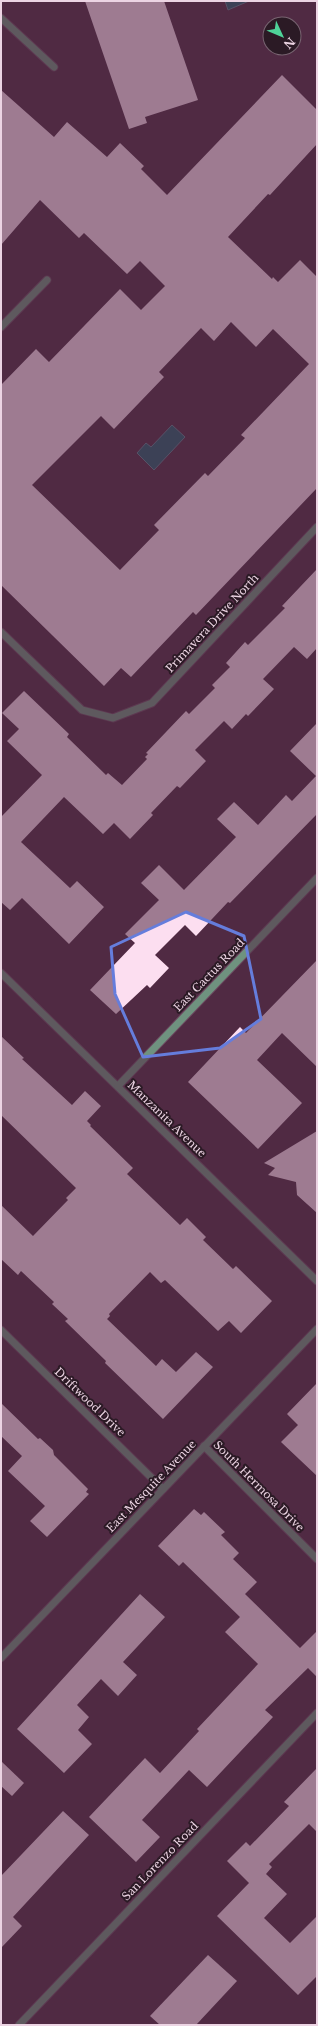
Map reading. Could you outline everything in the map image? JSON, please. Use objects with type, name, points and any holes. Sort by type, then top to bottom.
[{"type":"street","points":[[1,18],[54,67]]},
{"type":"street","points":[[1,327],[47,280]]},
{"type":"street","name":"Primavera Drive North","points":[[1,632],[82,710],[113,718],[152,704],[317,527]]},
{"type":"street","name":"East Cactus Road","points":[[118,1086],[317,878]]},
{"type":"street","name":"Manzanita Avenue","points":[[1,973],[317,1281]]},
{"type":"street","name":"East Mesquite Avenue","points":[[1,1658],[317,1329]]},
{"type":"street","name":"Driftwood Drive","points":[[1,1330],[163,1489]]},
{"type":"street","name":"South Hermosa Drive","points":[[204,1446],[317,1558]]},
{"type":"street","name":"San Lorenzo Road","points":[[19,2025],[317,1713]]},
{"type":"highlighted area","points":[[186,912],[244,936],[261,1019],[220,1048],[143,1057],[115,994],[111,947]]},
{"type":"water","points":[[225,1],[249,1],[228,10]]},
{"type":"water","points":[[172,425],[185,437],[154,470],[137,453],[146,443],[151,447]]},
{"type":"building","points":[[85,1],[164,1],[198,100],[145,117],[147,123],[129,129]]},
{"type":"building","points":[[282,75],[317,110],[317,144],[270,195],[268,194],[228,237],[272,279],[273,277],[278,282],[300,260],[317,277],[317,488],[196,615],[193,612],[131,677],[121,668],[104,686],[1,585],[1,385],[36,349],[49,362],[120,289],[141,310],[165,286],[140,261],[127,274],[84,233],[79,238],[40,200],[1,245],[1,90],[54,137],[67,122],[107,157],[120,143],[144,166],[141,169],[167,195]],"holes":[[[231,322],[256,347],[273,329],[309,364],[241,435],[245,438],[208,476],[205,473],[154,525],[159,530],[120,570],[32,485],[101,416],[114,429],[164,377],[159,372],[201,328],[214,341]]]},
{"type":"building","points":[[317,569],[317,648],[307,659],[294,647],[263,679],[274,689],[248,716],[246,714],[232,729],[224,721],[195,750],[206,761],[180,788],[177,786],[151,813],[153,815],[130,839],[114,823],[103,834],[64,797],[21,842],[70,888],[77,881],[104,907],[69,944],[22,898],[10,910],[1,902],[1,817],[42,775],[7,741],[19,729],[2,713],[24,691],[69,734],[67,737],[106,775],[108,773],[122,785],[147,759],[145,757],[148,754],[146,753],[186,711],[189,714],[215,688],[212,685],[230,667],[226,663],[245,642],[248,645],[285,608],[282,606]]},
{"type":"building","points":[[317,723],[317,814],[230,903],[228,902],[196,936],[185,925],[155,955],[169,968],[150,988],[147,985],[116,1014],[90,990],[135,943],[125,934],[159,900],[141,883],[159,865],[184,890],[236,837],[217,819],[234,802],[258,825],[286,795],[292,801],[316,776],[290,751]]},
{"type":"building","points":[[317,960],[317,1067],[282,1033],[257,1060],[302,1103],[258,1149],[188,1082],[240,1027],[246,1033]]},
{"type":"building","points":[[1,1036],[24,1058],[22,1059],[72,1105],[85,1091],[101,1106],[87,1121],[91,1125],[90,1126],[133,1168],[127,1174],[180,1225],[187,1218],[206,1237],[203,1240],[233,1269],[236,1266],[272,1301],[241,1333],[229,1321],[218,1331],[165,1280],[161,1283],[150,1272],[109,1314],[110,1316],[107,1319],[156,1366],[162,1359],[176,1372],[196,1352],[213,1367],[163,1419],[105,1363],[106,1361],[65,1321],[68,1319],[52,1304],[54,1302],[21,1271],[18,1275],[1,1259],[1,1205],[33,1236],[68,1200],[66,1198],[76,1188],[1,1115]]},
{"type":"building","points":[[317,1131],[317,1213],[297,1195],[296,1182],[268,1175],[275,1168],[264,1163]]},
{"type":"building","points":[[317,1383],[317,1476],[281,1442],[298,1425],[287,1414]]},
{"type":"building","points":[[1,1403],[38,1439],[40,1438],[53,1450],[54,1455],[88,1489],[86,1492],[89,1494],[47,1537],[30,1521],[45,1506],[8,1471],[22,1456],[1,1436]]},
{"type":"building","points":[[194,1509],[201,1515],[204,1512],[225,1532],[221,1535],[239,1553],[233,1559],[257,1582],[245,1594],[300,1648],[317,1631],[317,1677],[308,1668],[265,1710],[273,1717],[207,1787],[189,1770],[142,1820],[160,1837],[136,1862],[89,1817],[145,1758],[160,1773],[199,1731],[197,1729],[258,1664],[225,1632],[240,1617],[183,1562],[179,1566],[158,1546]]},
{"type":"building","points":[[140,1594],[165,1617],[123,1662],[137,1675],[118,1696],[101,1679],[77,1705],[89,1717],[78,1730],[92,1744],[64,1773],[17,1729]]},
{"type":"building","points":[[1,1761],[24,1783],[12,1796],[1,1786]]},
{"type":"building","points":[[317,1768],[317,1832],[309,1824],[269,1864],[272,1867],[266,1874],[287,1894],[264,1918],[290,1943],[317,1916],[317,1976],[298,1995],[217,1916],[249,1883],[227,1861],[246,1842],[250,1846],[289,1806],[284,1802]]},
{"type":"building","points":[[63,1811],[89,1835],[13,1917],[22,1926],[1,1948],[1,1876]]},
{"type":"building","points":[[208,1955],[237,1981],[196,2025],[160,2025],[150,2016]]}]
